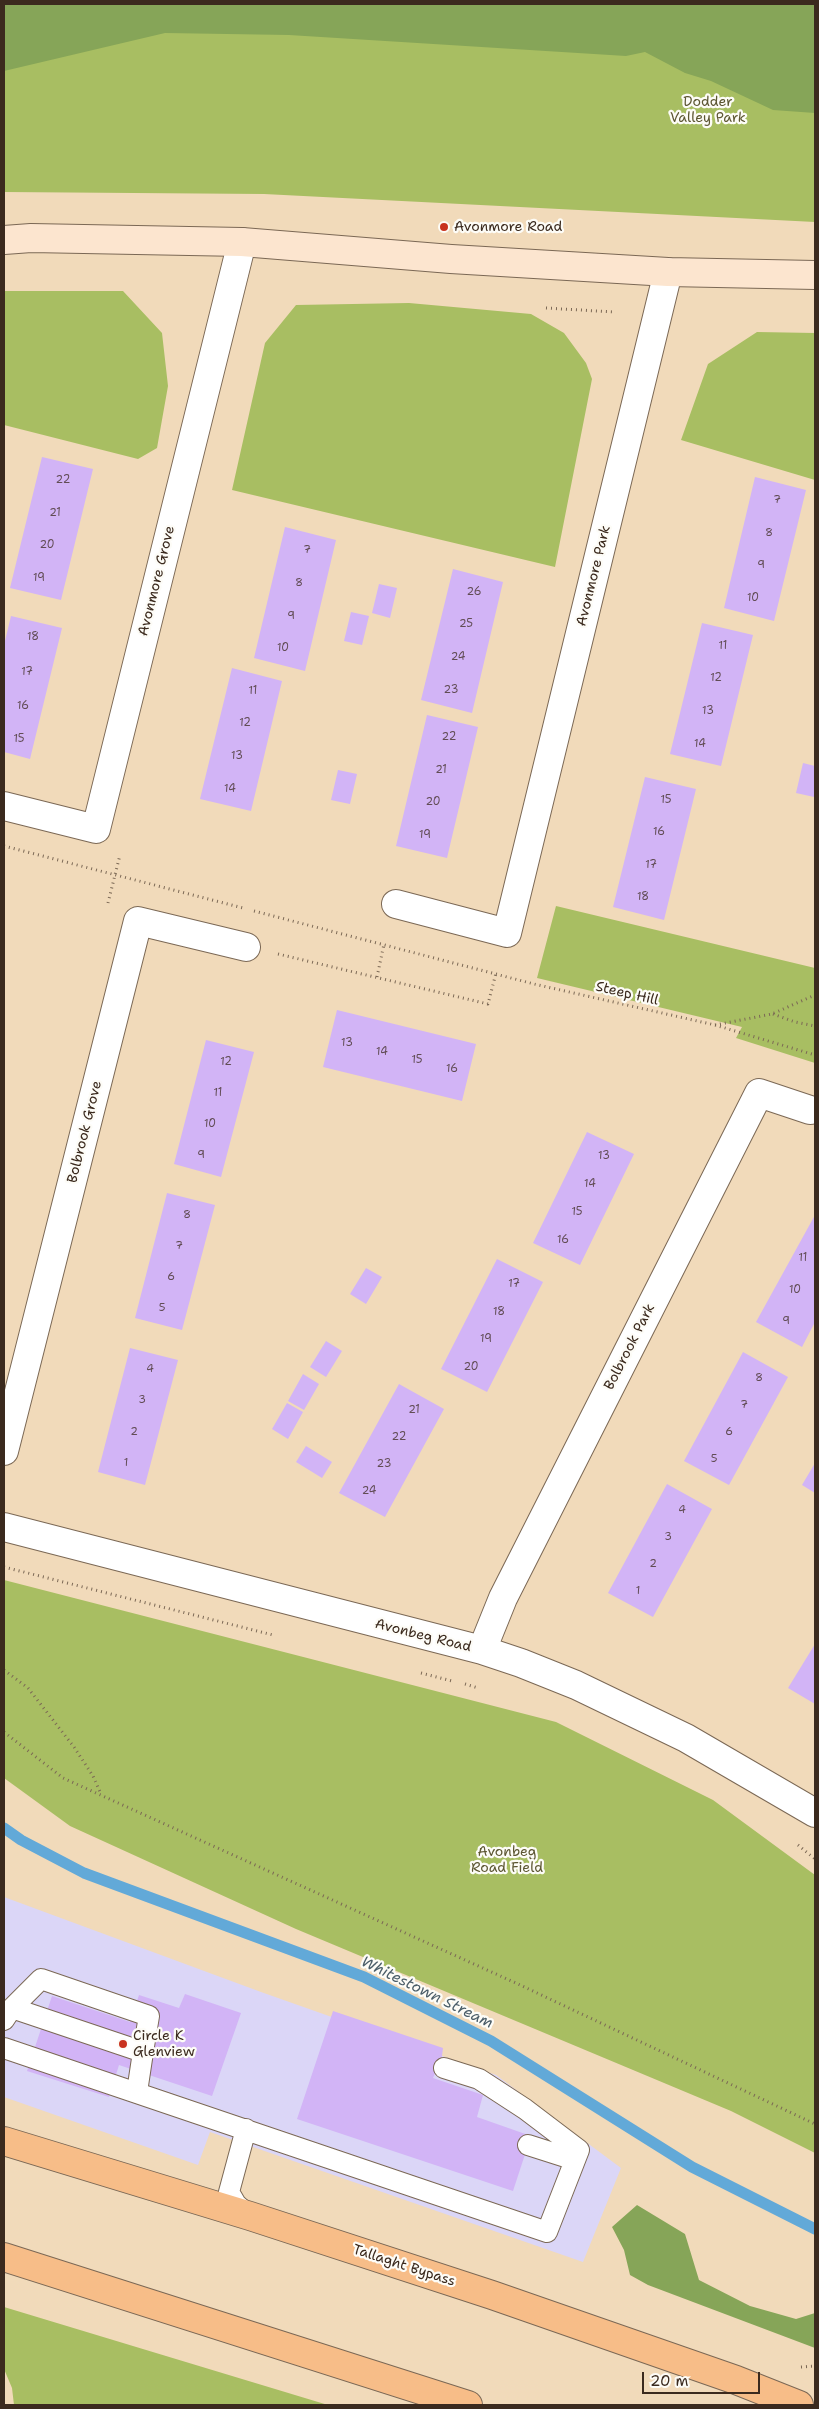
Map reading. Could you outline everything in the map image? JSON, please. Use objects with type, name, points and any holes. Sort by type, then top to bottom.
[{"type":"main road","name":"Tallaght Bypass","points":[[4,2141],[250,2216],[492,2295],[736,2380],[799,2405]]},
{"type":"main road","points":[[4,2257],[468,2405]]},
{"type":"street","points":[[4,240],[31,238],[242,242],[451,259],[668,272],[815,275]]},
{"type":"street","name":"Avonmore Grove","points":[[4,806],[96,828],[242,242]]},
{"type":"street","name":"Avonmore Park","points":[[396,904],[507,933],[668,272]]},
{"type":"street","name":"Bolbrook Grove","points":[[4,1451],[138,921],[246,947]]},
{"type":"street","name":"Bolbrook Park","points":[[482,1650],[503,1598],[759,1093],[810,1110]]},
{"type":"street","name":"Avonbeg Road","points":[[4,1528],[482,1650],[521,1662],[576,1685],[686,1738],[815,1813]]},
{"type":"lane","points":[[137,2092],[149,2016],[41,1979],[8,2014],[143,2052]]},
{"type":"lane","points":[[4,2048],[246,2128],[548,2232],[579,2150],[525,2109],[479,2079],[444,2068]]},
{"type":"lane","points":[[246,2128],[229,2192],[236,2204],[250,2216]]},
{"type":"lane","points":[[528,2145],[575,2160]]},
{"type":"path","points":[[546,308],[614,312]]},
{"type":"path","name":"Steep Hill","points":[[4,846],[534,984],[715,1026],[815,1055]]},
{"type":"path","points":[[105,912],[121,849]]},
{"type":"path","points":[[377,977],[384,944]]},
{"type":"path","points":[[246,947],[488,1004],[496,973]]},
{"type":"path","points":[[715,1026],[772,1014],[815,995]]},
{"type":"path","points":[[772,1014],[795,1022],[815,1026]]},
{"type":"path","points":[[4,1567],[275,1635]]},
{"type":"path","points":[[4,1670],[28,1688],[94,1776],[101,1794]]},
{"type":"path","points":[[414,1671],[484,1690]]},
{"type":"path","points":[[4,1732],[64,1778],[518,1984],[815,2124]]},
{"type":"path","points":[[790,1840],[815,1859]]},
{"type":"shaded area","points":[[4,1897],[261,1992],[496,2075],[621,2168],[583,2262],[210,2132],[198,2165],[4,2097]]},
{"type":"green space","name":"Dodder Valley Park","points":[[4,4],[815,4],[815,222],[264,194],[4,192]]},
{"type":"green space","points":[[4,4],[815,4],[815,113],[773,110],[711,81],[685,73],[645,52],[626,56],[289,35],[165,33],[4,71]]},
{"type":"green space","points":[[4,291],[123,291],[162,333],[168,386],[157,448],[138,459],[4,425]]},
{"type":"green space","points":[[409,303],[531,314],[564,333],[586,363],[592,379],[555,567],[232,490],[265,343],[296,305]]},
{"type":"green space","points":[[757,332],[815,333],[815,480],[681,440],[708,364]]},
{"type":"green space","points":[[556,906],[815,968],[815,1063],[736,1038],[742,1027],[537,978]]},
{"type":"green space","name":"Avonbeg Road Field","points":[[4,1580],[556,1722],[713,1800],[815,1875],[815,2153],[731,2111],[296,1929],[70,1826],[4,1778]]},
{"type":"green space","points":[[637,2205],[685,2234],[699,2280],[750,2306],[796,2319],[815,2313],[815,2348],[648,2285],[630,2275],[624,2250],[612,2227]]},
{"type":"green space","points":[[4,2307],[328,2405],[14,2405],[12,2388],[4,2369]]},
{"type":"building","points":[[42,457],[93,469],[61,600],[10,588]]},
{"type":"building","points":[[755,477],[806,490],[774,621],[724,608]]},
{"type":"building","points":[[285,527],[336,540],[305,671],[254,658]]},
{"type":"building","points":[[453,569],[503,582],[472,713],[421,700]]},
{"type":"building","points":[[379,584],[397,588],[390,618],[372,613]]},
{"type":"building","points":[[351,612],[369,616],[362,645],[344,641]]},
{"type":"building","points":[[11,616],[62,628],[30,759],[4,752],[4,645]]},
{"type":"building","points":[[702,623],[753,635],[721,766],[670,754]]},
{"type":"building","points":[[232,668],[282,681],[251,811],[200,799]]},
{"type":"building","points":[[427,715],[478,727],[447,858],[396,846]]},
{"type":"building","points":[[803,763],[815,766],[814,797],[796,793]]},
{"type":"building","points":[[338,770],[357,774],[350,804],[331,800]]},
{"type":"building","points":[[645,777],[696,789],[664,920],[613,907]]},
{"type":"building","points":[[337,1010],[476,1044],[462,1101],[323,1067]]},
{"type":"building","points":[[206,1040],[254,1052],[221,1177],[174,1164]]},
{"type":"building","points":[[587,1132],[634,1154],[580,1265],[533,1243]]},
{"type":"building","points":[[167,1193],[215,1205],[182,1330],[135,1318]]},
{"type":"building","points":[[815,1215],[815,1322],[802,1347],[756,1322]]},
{"type":"building","points":[[497,1259],[543,1282],[487,1392],[441,1369]]},
{"type":"building","points":[[366,1268],[382,1277],[366,1304],[350,1294]]},
{"type":"building","points":[[326,1341],[342,1351],[326,1377],[310,1367]]},
{"type":"building","points":[[130,1348],[178,1360],[145,1485],[98,1472]]},
{"type":"building","points":[[743,1352],[788,1377],[729,1485],[684,1461]]},
{"type":"building","points":[[303,1374],[319,1384],[304,1410],[288,1401]]},
{"type":"building","points":[[399,1384],[444,1409],[385,1517],[339,1493]]},
{"type":"building","points":[[287,1403],[303,1412],[288,1439],[272,1429]]},
{"type":"building","points":[[306,1446],[332,1462],[322,1478],[296,1462]]},
{"type":"building","points":[[815,1463],[815,1493],[802,1485]]},
{"type":"building","points":[[667,1484],[712,1509],[653,1617],[608,1593]]},
{"type":"building","points":[[815,1644],[815,1704],[788,1688]]},
{"type":"building","points":[[185,1994],[241,2013],[212,2096],[119,2065],[109,2097],[27,2071],[52,1996],[130,2022],[139,1995],[179,2008]]},
{"type":"building","points":[[333,2011],[443,2048],[442,2056],[433,2078],[483,2095],[477,2117],[531,2136],[513,2191],[297,2119]]},
{"type":"waterway","name":"Whitestown Stream","points":[[4,1828],[21,1840],[84,1873],[364,1977],[491,2041],[692,2167],[815,2229]]},
{"type":"place","name":"Avonmore Road","points":[[444,227]]},
{"type":"place","name":"Circle K Glenview","points":[[123,2044]]}]
